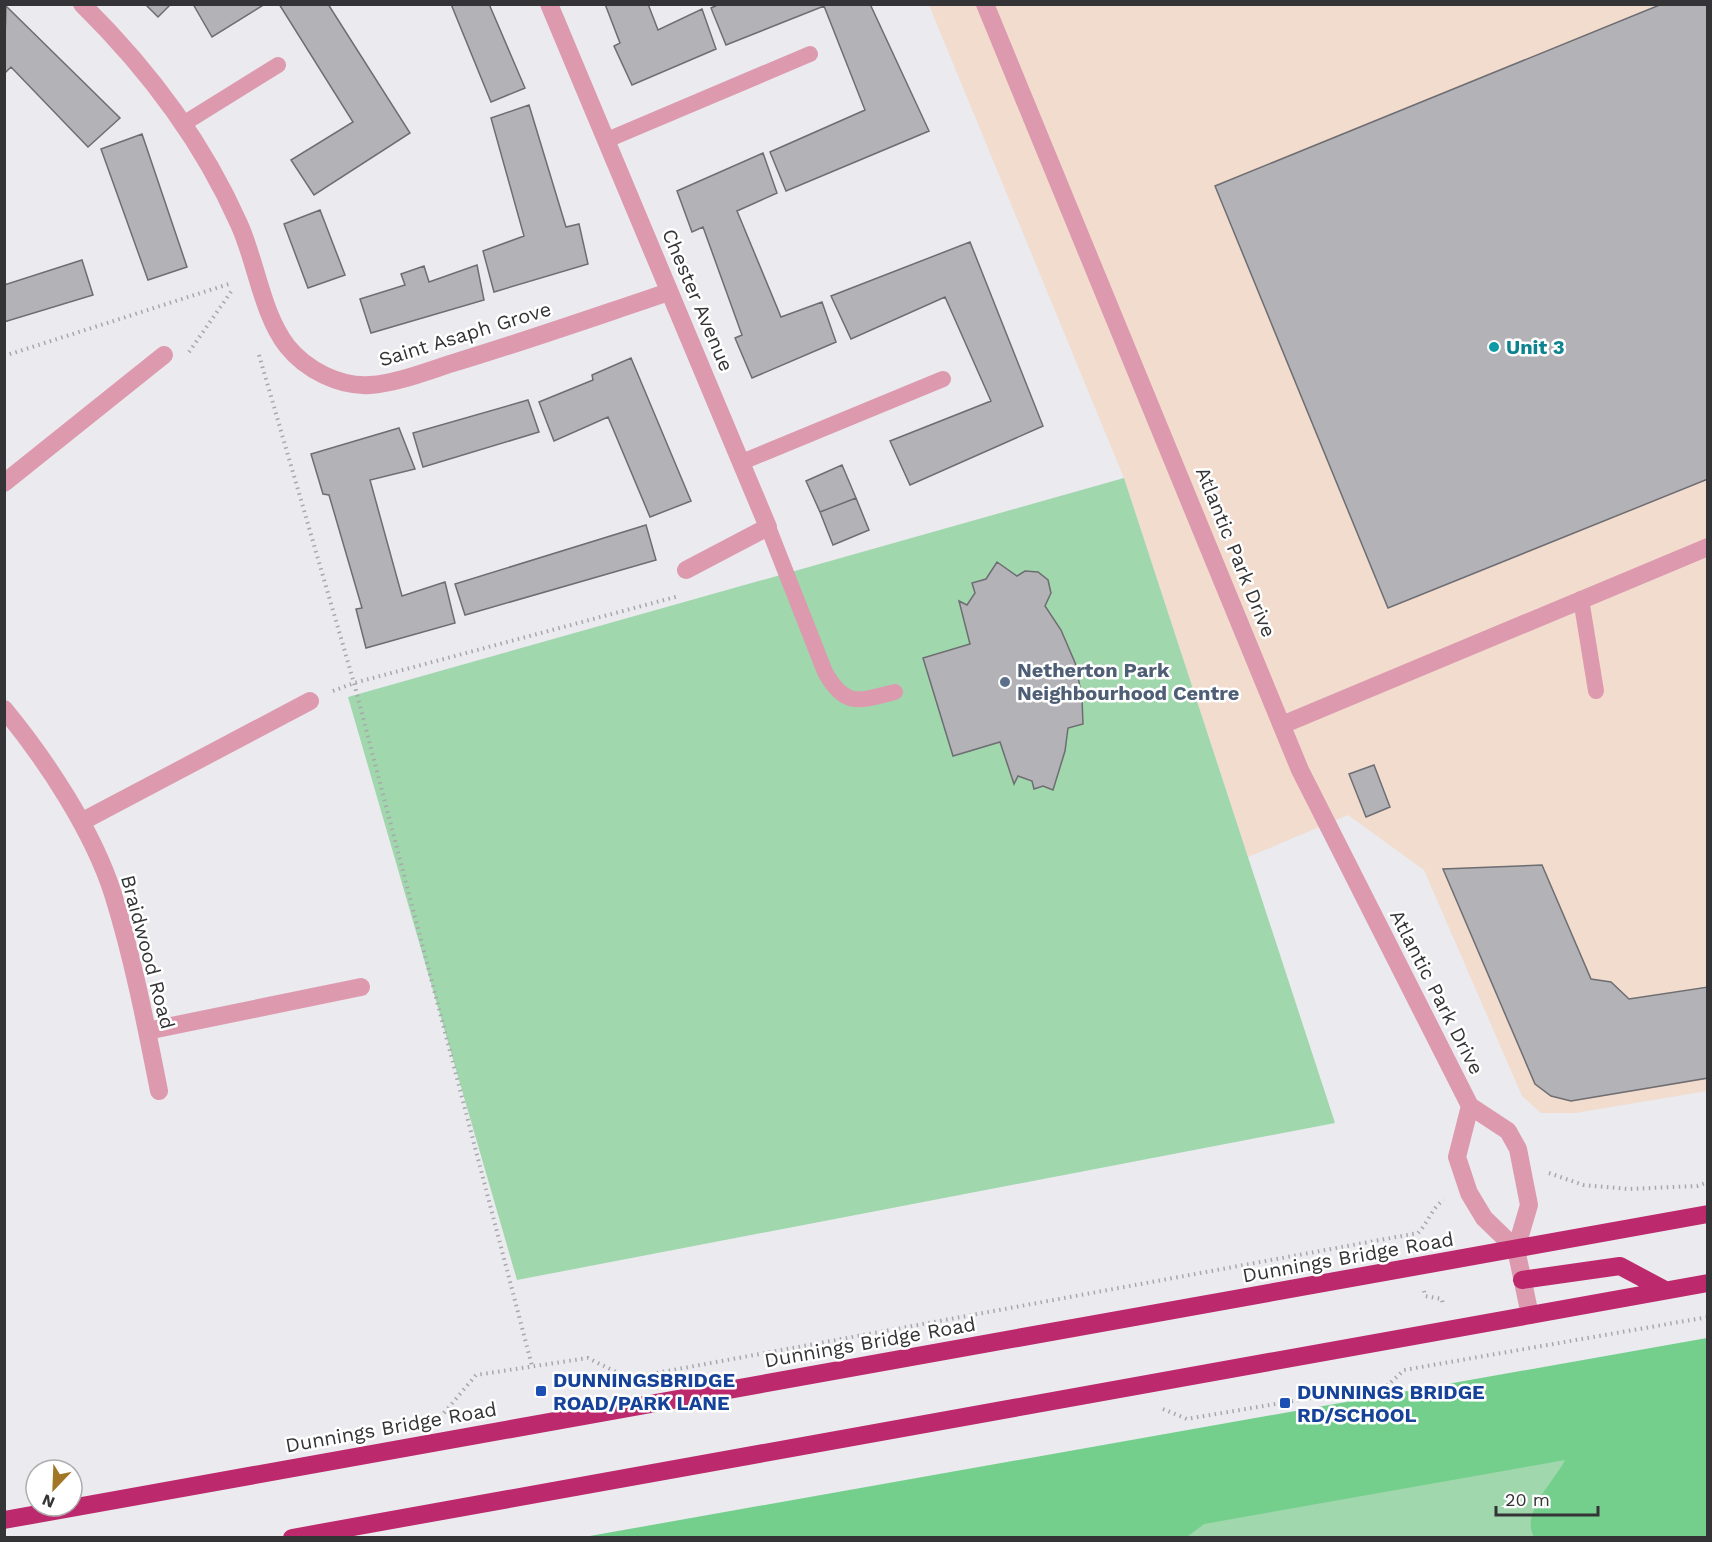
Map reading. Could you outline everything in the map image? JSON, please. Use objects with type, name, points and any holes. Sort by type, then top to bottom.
[{"type":"highway","name":"Dunnings Bridge Road","points":[[4,1520],[1707,1214]]},
{"type":"highway","points":[[1522,1280],[1620,1266],[1665,1290]]},
{"type":"highway","points":[[292,1538],[1707,1282]]},
{"type":"street","name":"Saint Asaph Grove","points":[[82,4],[157,85],[218,178],[240,227],[275,326],[297,357],[314,370],[351,384],[389,382],[525,342],[669,292]]},
{"type":"street","name":"Chester Avenue","points":[[549,4],[768,526]]},
{"type":"street","name":"Atlantic Park Drive","points":[[985,4],[1282,725],[1327,826],[1470,1106],[1508,1131],[1518,1149],[1529,1205],[1516,1249],[1484,1218],[1469,1193],[1457,1157],[1470,1106]]},
{"type":"street","points":[[4,483],[164,355]]},
{"type":"street","points":[[686,570],[768,526]]},
{"type":"street","points":[[1282,725],[1707,547]]},
{"type":"street","points":[[81,822],[310,701]]},
{"type":"street","name":"Braidwood Road","points":[[4,709],[21,729],[81,822],[112,893],[147,1031],[159,1091]]},
{"type":"street","points":[[147,1031],[361,987]]},
{"type":"street","points":[[1516,1249],[1530,1315]]},
{"type":"lane","points":[[607,140],[810,54]]},
{"type":"lane","points":[[183,124],[278,65]]},
{"type":"lane","points":[[742,462],[943,379]]},
{"type":"lane","points":[[768,526],[825,672],[835,689],[844,697],[854,700],[895,692]]},
{"type":"lane","points":[[1581,599],[1596,691]]},
{"type":"path","points":[[4,356],[239,281],[182,362],[164,355]]},
{"type":"path","points":[[257,349],[354,683],[532,1366]]},
{"type":"path","points":[[310,701],[354,683],[687,592]]},
{"type":"path","points":[[1524,1179],[1546,1172],[1583,1185],[1629,1189],[1697,1186],[1707,1182]]},
{"type":"path","points":[[650,1374],[1418,1233],[1426,1225],[1437,1204],[1451,1196],[1469,1193]]},
{"type":"path","points":[[1418,1233],[1425,1296],[1442,1299],[1451,1363]]},
{"type":"path","points":[[434,1415],[446,1412],[476,1375],[588,1358],[626,1378],[638,1376]]},
{"type":"shaded area","points":[[929,5],[1707,5],[1707,1091],[1575,1113],[1541,1113],[1522,1096],[1424,870],[1348,815],[1248,857],[1124,478]]},
{"type":"green space","points":[[1124,478],[1335,1123],[517,1280],[348,697]]},
{"type":"green space","points":[[1707,1338],[1707,1537],[1534,1537],[1531,1527],[1535,1507],[1565,1460],[1204,1524],[1187,1537],[584,1537]]},
{"type":"green space","points":[[1707,1350],[1707,1537],[718,1537]]},
{"type":"building","points":[[145,4],[171,4],[158,17]]},
{"type":"building","points":[[193,4],[265,4],[212,37]]},
{"type":"building","points":[[279,4],[328,4],[410,133],[314,195],[291,160],[353,122]]},
{"type":"building","points":[[451,4],[489,4],[525,88],[491,102]]},
{"type":"building","points":[[605,4],[648,4],[658,30],[702,9],[716,49],[632,85],[614,46],[620,43]]},
{"type":"building","points":[[720,4],[870,4],[929,131],[786,191],[770,152],[865,110],[824,6],[726,45],[711,8]]},
{"type":"building","name":"Unit 3","points":[[1662,4],[1708,4],[1708,479],[1388,608],[1215,186]]},
{"type":"building","points":[[6,6],[120,118],[88,147],[11,67],[4,74]]},
{"type":"building","points":[[529,105],[566,227],[579,224],[588,264],[494,292],[483,251],[524,236],[491,118]]},
{"type":"building","points":[[142,134],[187,267],[148,280],[101,149]]},
{"type":"building","points":[[763,153],[777,193],[737,211],[781,317],[822,302],[836,342],[752,378],[735,338],[742,335],[703,227],[692,232],[677,191]]},
{"type":"building","points":[[320,210],[345,275],[308,288],[284,224]]},
{"type":"building","points":[[970,242],[1043,426],[910,485],[890,441],[991,401],[945,297],[851,339],[831,296]]},
{"type":"building","points":[[82,260],[93,295],[4,322],[4,285]]},
{"type":"building","points":[[477,265],[484,300],[371,333],[360,299],[405,285],[401,274],[424,266],[429,282]]},
{"type":"building","points":[[631,358],[691,501],[650,517],[608,417],[554,441],[539,402],[593,380],[592,375]]},
{"type":"building","points":[[528,400],[539,432],[423,467],[413,433]]},
{"type":"building","points":[[399,428],[415,469],[370,480],[402,596],[445,582],[455,623],[366,648],[356,609],[362,608],[329,495],[323,494],[311,454]]},
{"type":"building","points":[[842,465],[856,498],[820,512],[806,481]]},
{"type":"building","points":[[856,498],[869,530],[833,545],[820,512]]},
{"type":"building","points":[[646,525],[656,560],[465,615],[455,584]]},
{"type":"building","name":"Netherton Park Neighbourhood Centre","points":[[997,562],[1017,576],[1025,571],[1038,572],[1048,580],[1051,593],[1045,606],[1061,630],[1076,665],[1082,699],[1083,724],[1068,728],[1065,751],[1053,790],[1043,786],[1034,789],[1032,781],[1018,776],[1014,784],[1000,742],[953,756],[923,658],[970,644],[959,601],[967,605],[975,593],[972,583],[986,579]]},
{"type":"building","points":[[1374,765],[1390,807],[1366,817],[1349,774]]},
{"type":"building","points":[[1542,865],[1591,979],[1611,982],[1629,999],[1708,987],[1708,1078],[1571,1101],[1551,1096],[1535,1084],[1443,869]]},
{"type":"place","name":"Unit 3","points":[[1494,347]]},
{"type":"place","name":"Netherton Park Neighbourhood Centre","points":[[1005,682]]},
{"type":"place","name":"DUNNINGSBRIDGE ROAD/PARK LANE","points":[[541,1391]]},
{"type":"place","name":"DUNNINGS BRIDGE RD/SCHOOL","points":[[1285,1403]]}]
